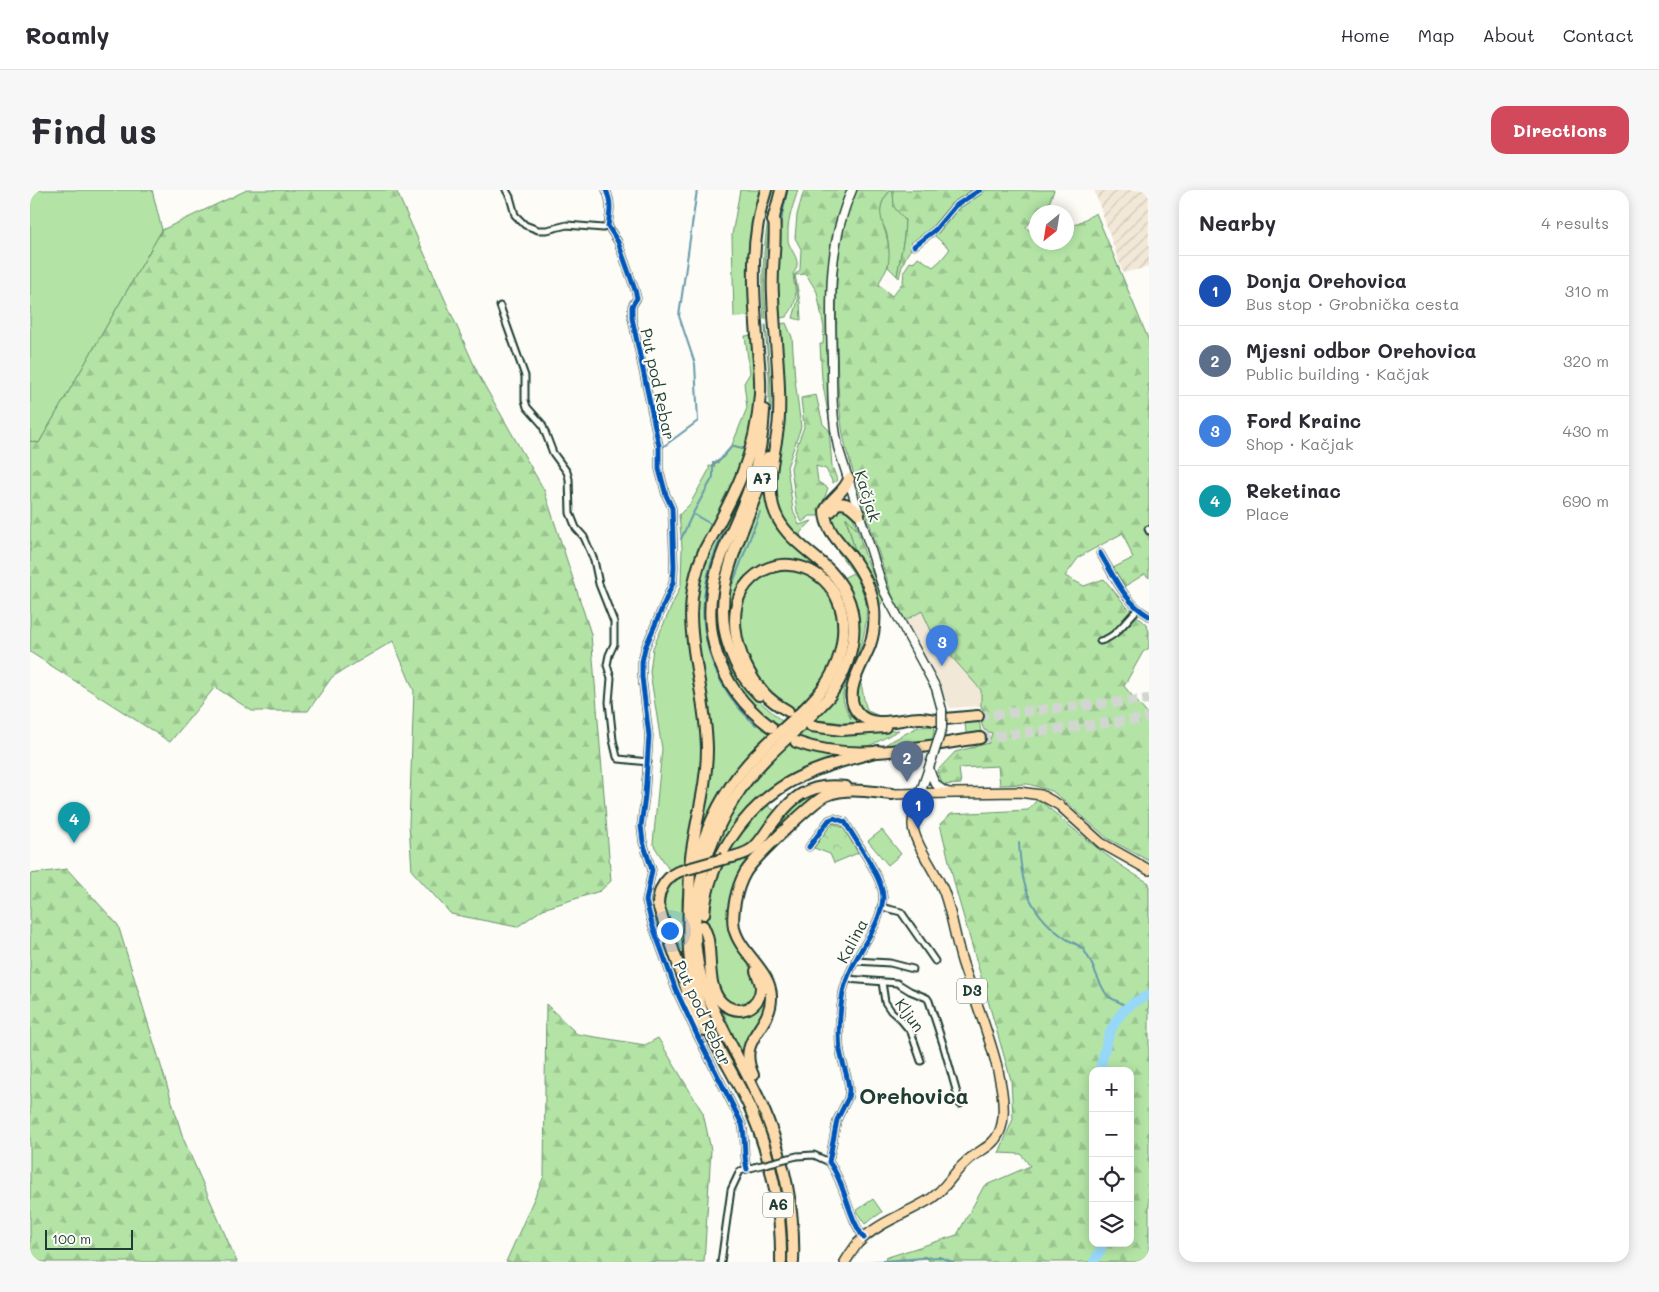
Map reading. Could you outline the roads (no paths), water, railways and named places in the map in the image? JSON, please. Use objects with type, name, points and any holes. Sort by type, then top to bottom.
[{"type":"highway","points":[[689,899],[692,850],[702,802],[707,752],[704,700],[693,650],[691,627],[692,590],[700,561],[742,477],[755,434],[760,391],[754,298],[754,254],[758,223],[766,190]]},
{"type":"highway","name":"A7","points":[[771,190],[763,223],[758,266],[765,389],[761,445],[744,504],[718,564],[712,589],[710,616],[719,665],[728,681],[747,706],[771,727]]},
{"type":"highway","name":"A7","points":[[689,899],[694,868],[701,845],[710,822],[723,798],[747,765],[818,695],[833,673],[840,654],[843,618],[841,606],[830,586],[820,577],[804,568],[783,565],[764,570],[751,580],[741,594],[735,619],[739,648],[752,676],[764,693],[787,713],[773,707],[756,692],[740,671],[725,636],[722,605],[726,577],[761,482],[771,443],[775,380],[768,279],[769,248],[774,216],[781,190]]},
{"type":"highway","points":[[713,1006],[702,981],[696,935],[700,886],[708,853],[727,810],[753,773],[770,753],[820,707],[836,686],[848,663],[854,637],[852,610],[842,586],[835,576],[791,537],[783,527],[773,507],[771,497],[771,474],[778,431],[780,400],[772,295],[774,216]]},
{"type":"highway","points":[[849,480],[842,492],[828,505],[825,511],[830,530],[853,559],[863,576],[874,608],[874,628],[870,644],[853,689],[852,699],[855,708],[862,717],[875,721],[920,718],[935,720]]},
{"type":"highway","points":[[827,522],[831,510],[838,503],[847,504],[859,514]]},
{"type":"highway","points":[[814,724],[842,730],[864,729],[978,716]]},
{"type":"highway","points":[[796,742],[811,748],[857,753],[980,738]]},
{"type":"highway","points":[[713,1006],[704,967],[704,905],[712,875],[728,842],[748,816],[789,783],[823,767],[878,751]]},
{"type":"highway","points":[[713,1038],[697,1016],[658,911],[658,896],[663,885],[672,875],[684,870],[743,854],[752,849],[787,805],[804,792],[832,786],[866,792]]},
{"type":"highway","points":[[760,1100],[758,1086],[748,1064],[748,1054],[752,1039],[767,1014],[772,999],[767,981],[738,937],[734,922],[737,895],[746,871],[817,801],[835,793],[866,792],[892,794]]},
{"type":"highway","name":"A6","points":[[689,899],[687,924],[695,988],[713,1038],[750,1108],[766,1150],[776,1192],[782,1233],[781,1262]]},
{"type":"highway","points":[[703,926],[708,941],[715,992],[722,1002],[734,1010],[742,1011],[751,1007],[756,1002],[760,982],[752,958]]},
{"type":"highway","name":"A6","points":[[713,1006],[727,1038],[760,1100],[779,1151],[786,1181],[793,1232],[793,1262]]},
{"type":"main road","name":"Kačjak","points":[[852,190],[844,206],[837,237],[832,282],[831,330],[834,427],[838,447],[884,591],[936,688],[942,710],[942,728],[920,794]]},
{"type":"main road","points":[[929,768],[932,778],[938,787],[952,793]]},
{"type":"main road","points":[[892,794],[1032,793],[1040,795],[1053,801],[1101,843],[1149,870]]},
{"type":"main road","name":"D3","points":[[845,1262],[864,1238],[932,1198],[966,1161],[988,1147],[996,1139],[1001,1129],[1002,1093],[998,1071],[962,961],[946,896],[914,832],[913,822],[920,794]]},
{"type":"street","points":[[506,190],[515,216],[526,225],[538,230],[567,226],[602,228],[608,226],[611,210],[610,199],[606,190]]},
{"type":"street","points":[[914,246],[935,230],[955,206],[980,190]]},
{"type":"street","name":"Put pod Rebar","points":[[608,226],[618,242],[635,290],[636,298],[632,306],[632,318],[659,446],[659,468],[666,496],[672,508],[674,567],[672,583],[645,648],[642,662],[649,736],[641,826],[643,842],[652,870],[646,901],[652,924],[688,1018],[739,1116],[745,1134],[743,1152],[747,1169]]},
{"type":"street","points":[[500,306],[525,376],[525,400],[527,407],[542,424],[553,453],[567,472],[572,521],[584,537],[592,555],[599,584],[614,622],[614,644],[609,654],[607,665],[611,678],[609,702],[613,740],[617,757],[619,759],[648,762]]},
{"type":"street","points":[[1100,553],[1122,591],[1138,609],[1149,616]]},
{"type":"street","points":[[1100,641],[1108,639],[1138,609]]},
{"type":"street","name":"Kalina","points":[[809,847],[829,820],[834,818],[845,822],[878,878],[882,891],[881,907],[874,929],[847,978],[843,992],[840,1050],[850,1091],[837,1120],[828,1162]]},
{"type":"street","points":[[881,907],[901,912],[935,961]]},
{"type":"street","points":[[856,961],[890,963],[913,969]]},
{"type":"street","points":[[847,978],[896,983],[926,998],[932,1004],[936,1026],[960,1104]]},
{"type":"street","name":"Kljun","points":[[882,982],[885,1002],[890,1011],[902,1020],[910,1032],[921,1062]]},
{"type":"street","points":[[721,1262],[731,1190],[740,1171],[797,1156],[814,1155],[828,1162],[835,1172],[856,1227],[864,1238]]},
{"type":"waterway","points":[[660,449],[698,421],[695,364],[679,316],[697,190]]},
{"type":"waterway","points":[[780,224],[787,190]]},
{"type":"waterway","points":[[713,463],[720,460],[732,446],[744,449]]},
{"type":"waterway","points":[[681,539],[713,477],[713,463]]},
{"type":"waterway","points":[[777,502],[784,520],[796,534]]},
{"type":"waterway","points":[[733,583],[760,512]]},
{"type":"waterway","points":[[693,514],[711,524]]},
{"type":"waterway","points":[[724,531],[707,579],[704,599],[706,639],[711,659],[729,695],[741,711],[756,725]]},
{"type":"waterway","points":[[1019,842],[1024,883],[1034,906],[1050,926],[1064,938],[1082,948],[1108,996],[1128,1007]]},
{"type":"waterway","points":[[1101,1067],[1106,1045],[1117,1020],[1130,1005],[1149,995]]},
{"type":"waterway","points":[[1094,1262],[1102,1247]]},
{"type":"waterway","points":[[867,1262],[939,1257],[953,1262]]},
{"type":"tunnel","points":[[978,716],[1149,699]]},
{"type":"tunnel","points":[[980,738],[1149,718]]},
{"type":"place","name":"Ford Krainc","points":[[942,666]]},
{"type":"place","name":"Mjesni odbor Orehovica","points":[[907,782]]},
{"type":"place","name":"Donja Orehovica","points":[[918,829]]},
{"type":"place","name":"Reketinac","points":[[74,843]]},
{"type":"district","name":"Orehovica","points":[[914,1097]]}]
